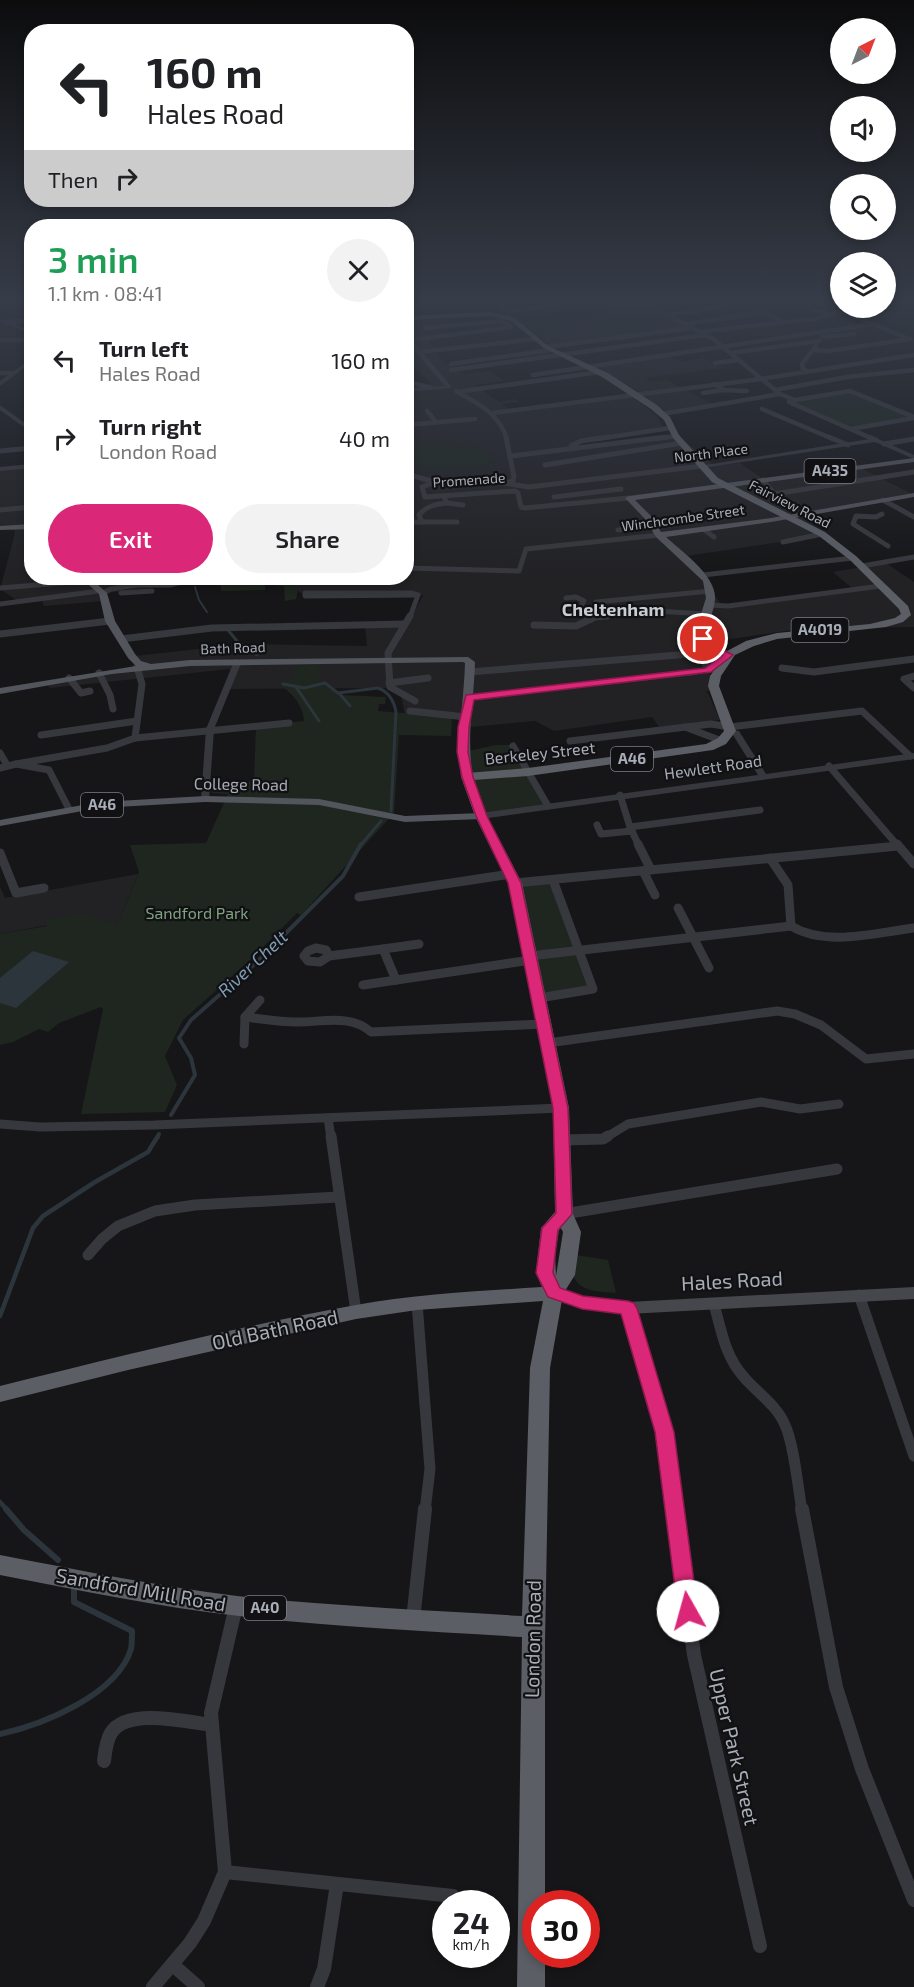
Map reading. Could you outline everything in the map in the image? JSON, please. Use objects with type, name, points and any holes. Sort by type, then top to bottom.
[{"type":"highway","name":"A4019","points":[[631,391],[668,420],[670,428],[703,468]]},
{"type":"highway","name":"Fairview Road","points":[[703,468],[723,486],[791,516],[822,534],[862,566],[910,616]]},
{"type":"highway","name":"A4019","points":[[731,653],[760,641],[784,635],[891,625],[910,616]]},
{"type":"highway","points":[[727,733],[709,670],[728,663],[731,653]]},
{"type":"highway","name":"Berkeley Street","points":[[467,777],[528,772],[697,750],[727,733]]},
{"type":"highway","name":"London Road","points":[[467,777],[482,816],[513,879],[561,1108],[564,1214],[572,1232],[566,1275],[554,1293],[540,1368],[533,1627],[531,1987]]},
{"type":"highway","name":"Old Bath Road","points":[[0,1394],[128,1362],[356,1312],[417,1303],[554,1293]]},
{"type":"highway","name":"Sandford Mill Road","points":[[0,1564],[77,1580],[236,1606],[533,1627]]},
{"type":"main road","name":"A435","points":[[629,498],[914,459]]},
{"type":"main road","points":[[703,468],[727,480],[747,483]]},
{"type":"main road","name":"Winchcombe Street","points":[[659,535],[914,495]]},
{"type":"main road","points":[[629,498],[659,535],[700,572],[711,591],[708,610],[701,630],[702,642],[707,646],[731,653]]},
{"type":"main road","points":[[0,528],[24,526]]},
{"type":"main road","points":[[94,585],[103,591],[110,621],[131,656],[138,663],[152,666]]},
{"type":"main road","points":[[112,671],[123,666],[131,656]]},
{"type":"main road","name":"Bath Road","points":[[0,691],[112,671],[152,666],[238,661],[387,658],[468,660],[469,672]]},
{"type":"main road","points":[[467,777],[463,752],[470,698],[469,672]]},
{"type":"main road","name":"College Road","points":[[0,823],[69,809],[129,802],[205,799],[319,802],[405,819],[482,816]]},
{"type":"main road","name":"Hales Road","points":[[554,1293],[582,1303],[628,1308],[914,1293]]},
{"type":"street","points":[[457,392],[466,391]]},
{"type":"street","points":[[493,413],[655,391]]},
{"type":"street","points":[[704,393],[718,391]]},
{"type":"street","points":[[732,391],[747,392]]},
{"type":"street","points":[[772,391],[914,459]]},
{"type":"street","points":[[662,414],[784,391]]},
{"type":"street","points":[[774,393],[794,402],[850,391],[914,418]]},
{"type":"street","points":[[457,392],[493,413],[508,439],[514,479],[503,483]]},
{"type":"street","points":[[0,407],[24,425]]},
{"type":"street","points":[[763,410],[848,445]]},
{"type":"street","points":[[427,411],[436,423]]},
{"type":"street","points":[[851,429],[914,418]]},
{"type":"street","points":[[414,424],[475,419]]},
{"type":"street","points":[[570,449],[571,446],[581,441],[670,428]]},
{"type":"street","points":[[884,444],[914,439]]},
{"type":"street","points":[[511,456],[679,440]]},
{"type":"street","points":[[545,465],[679,440]]},
{"type":"street","name":"North Place","points":[[602,479],[703,468],[876,440]]},
{"type":"street","points":[[0,451],[24,449]]},
{"type":"street","points":[[570,449],[581,460]]},
{"type":"street","points":[[0,469],[24,467]]},
{"type":"street","points":[[774,494],[914,472]]},
{"type":"street","points":[[414,477],[435,482],[503,483],[516,488],[521,507],[543,508],[629,498]]},
{"type":"street","points":[[614,482],[620,477]]},
{"type":"street","points":[[602,479],[614,482],[629,498]]},
{"type":"street","name":"Promenade","points":[[435,482],[422,488],[425,497],[602,479]]},
{"type":"street","points":[[763,480],[784,506]]},
{"type":"street","points":[[554,497],[621,489]]},
{"type":"street","points":[[422,522],[420,515],[432,505],[446,500],[463,505]]},
{"type":"street","points":[[884,500],[914,517]]},
{"type":"street","points":[[840,507],[856,516],[873,517],[882,514]]},
{"type":"street","points":[[0,510],[24,508]]},
{"type":"street","points":[[856,516],[853,524],[855,527],[888,546]]},
{"type":"street","points":[[414,522],[458,522]]},
{"type":"street","points":[[618,530],[653,526]]},
{"type":"street","points":[[703,529],[714,537]]},
{"type":"street","points":[[783,542],[822,534]]},
{"type":"street","name":"Winchcombe Street","points":[[414,568],[519,571],[526,549],[659,535]]},
{"type":"street","points":[[862,566],[914,557]]},
{"type":"street","points":[[700,572],[853,558]]},
{"type":"street","points":[[0,588],[28,585]]},
{"type":"street","points":[[0,604],[137,585],[174,585]]},
{"type":"street","points":[[103,591],[177,589],[189,585]]},
{"type":"street","points":[[534,625],[576,626],[590,618],[656,611],[708,610],[881,586]]},
{"type":"street","points":[[597,602],[711,591]]},
{"type":"street","points":[[305,593],[418,595],[305,596],[305,593]]},
{"type":"street","points":[[415,700],[390,687],[387,658],[416,607],[418,595]]},
{"type":"street","points":[[566,598],[576,597],[584,601],[581,606],[590,618]]},
{"type":"street","points":[[0,634],[110,621]]},
{"type":"street","points":[[121,639],[214,628],[405,624]]},
{"type":"street","points":[[469,672],[703,653],[709,670],[470,698]]},
{"type":"street","points":[[782,668],[793,667],[814,672],[914,659]]},
{"type":"street","points":[[205,799],[210,729],[238,661]]},
{"type":"street","points":[[135,738],[142,684],[137,668]]},
{"type":"street","points":[[99,673],[108,690],[113,709]]},
{"type":"street","points":[[914,676],[904,678],[914,688]]},
{"type":"street","points":[[69,678],[81,693],[90,691]]},
{"type":"street","points":[[389,683],[428,678]]},
{"type":"street","points":[[411,711],[466,717]]},
{"type":"street","points":[[685,727],[727,733],[862,711],[912,756]]},
{"type":"street","points":[[41,735],[137,721]]},
{"type":"street","points":[[16,764],[107,748],[135,738],[289,723]]},
{"type":"street","points":[[570,741],[711,724],[745,747],[764,776]]},
{"type":"street","points":[[513,746],[548,806]]},
{"type":"street","name":"Hewlett Road","points":[[482,816],[912,756]]},
{"type":"street","points":[[2,760],[51,772],[69,809]]},
{"type":"street","points":[[829,766],[914,864]]},
{"type":"street","points":[[620,795],[655,895]]},
{"type":"street","points":[[597,825],[601,834],[760,810]]},
{"type":"street","points":[[358,897],[513,879],[553,880],[898,846]]},
{"type":"street","points":[[0,853],[16,893],[44,888]]},
{"type":"street","points":[[770,858],[788,885],[791,926]]},
{"type":"street","points":[[539,998],[593,989],[553,880]]},
{"type":"street","points":[[678,908],[709,968]]},
{"type":"street","points":[[363,985],[579,950],[791,926],[802,934],[822,938],[914,928]]},
{"type":"street","points":[[329,956],[419,944]]},
{"type":"street","points":[[383,949],[396,980]]},
{"type":"street","points":[[244,1044],[245,1017],[260,1000]]},
{"type":"street","points":[[548,1043],[777,1011],[792,1013],[820,1026],[866,1060],[914,1054]]},
{"type":"street","points":[[245,1017],[296,1022],[345,1020],[362,1024],[371,1032],[543,1024]]},
{"type":"street","points":[[563,1140],[603,1138],[628,1124],[761,1102],[800,1109],[839,1104]]},
{"type":"street","points":[[0,1124],[154,1125],[561,1108]]},
{"type":"street","points":[[328,1118],[356,1312]]},
{"type":"street","points":[[564,1214],[837,1169]]},
{"type":"street","points":[[88,1255],[102,1238],[122,1224],[159,1209],[338,1197]]},
{"type":"street","points":[[859,1295],[914,1456]]},
{"type":"street","points":[[412,1620],[430,1469],[417,1303]]},
{"type":"street","points":[[714,1304],[730,1358],[737,1370],[776,1409],[786,1426],[836,1687],[862,1769],[914,1900]]},
{"type":"street","name":"Upper Park Street","points":[[628,1308],[665,1432],[694,1655],[760,1946]]},
{"type":"street","points":[[153,1987],[173,1965],[204,1921],[225,1872],[212,1725],[213,1704],[236,1606]]},
{"type":"street","points":[[104,1761],[110,1735],[125,1720],[140,1718],[212,1725]]},
{"type":"street","points":[[225,1872],[432,1894]]},
{"type":"street","points":[[317,1987],[324,1969],[337,1884]]},
{"type":"street","points":[[173,1965],[198,1987]]},
{"type":"shaded area","points":[[414,391],[483,391],[499,402],[515,399],[519,402],[502,404],[513,412],[630,395],[657,416],[663,427],[575,442],[564,449],[679,437],[714,465],[740,463],[766,481],[861,468],[914,495],[802,517],[827,535],[686,556],[721,604],[773,602],[852,588],[833,572],[886,563],[914,582],[914,627],[805,628],[711,642],[709,691],[705,692],[708,693],[720,720],[659,727],[652,717],[554,731],[535,721],[461,728],[457,717],[405,714],[399,688],[230,689],[230,669],[50,688],[46,684],[137,666],[135,656],[243,644],[367,646],[365,625],[409,622],[423,595],[302,593],[282,585],[414,585]]},
{"type":"shaded area","points":[[638,391],[687,391],[714,405],[668,413]]},
{"type":"shaded area","points":[[24,468],[24,506],[0,508],[0,470]]},
{"type":"shaded area","points":[[24,508],[24,585],[179,585],[105,593],[103,601],[44,606],[42,600],[21,603],[0,589],[15,534],[14,528],[0,529],[0,510]]},
{"type":"shaded area","points":[[138,874],[117,926],[46,920],[48,925],[0,934],[0,887],[5,898]]},
{"type":"shaded area","points":[[33,951],[69,962],[16,1008],[0,1003],[0,978]]},
{"type":"green space","points":[[850,391],[914,417],[851,429],[795,402]]},
{"type":"green space","points":[[414,446],[473,446],[478,448],[477,450],[496,456],[494,461],[477,468],[440,468],[436,470],[424,467],[414,460]]},
{"type":"green space","points":[[220,585],[265,585],[265,590],[221,591]]},
{"type":"green space","points":[[274,585],[285,585],[298,589],[296,599],[285,601],[284,586]]},
{"type":"green space","name":"Sandford Park","points":[[319,664],[319,682],[340,695],[386,697],[385,704],[379,704],[378,711],[452,717],[451,736],[399,735],[394,813],[301,915],[297,913],[249,961],[183,1020],[165,1056],[177,1085],[165,1112],[81,1114],[103,1009],[101,1007],[59,1023],[48,1032],[39,1029],[13,1042],[0,1045],[0,934],[47,926],[46,919],[82,913],[117,926],[139,872],[130,845],[206,843],[228,794],[212,793],[213,785],[254,781],[256,726],[304,721],[295,699],[277,683],[283,680],[293,680],[295,665]]},
{"type":"green space","points":[[496,745],[512,745],[548,806],[481,816],[463,752]]},
{"type":"green space","points":[[553,880],[593,989],[539,998],[515,883]]},
{"type":"green space","points":[[576,1255],[608,1260],[616,1293],[587,1289],[578,1283],[574,1278]]},
{"type":"waterway","name":"River Chelt","points":[[195,587],[199,600],[207,612]]},
{"type":"waterway","name":"River Chelt","points":[[228,630],[237,641],[257,655]]},
{"type":"waterway","name":"River Chelt","points":[[283,684],[304,688],[325,683],[338,693],[378,688],[388,694],[396,712],[391,811]]},
{"type":"waterway","points":[[296,687],[319,721]]},
{"type":"waterway","points":[[339,693],[350,706]]},
{"type":"waterway","name":"River Chelt","points":[[360,846],[381,821]]},
{"type":"waterway","name":"River Chelt","points":[[171,1115],[195,1075],[191,1058],[179,1038],[191,1020],[258,961],[343,876],[361,844]]},
{"type":"waterway","name":"River Chelt","points":[[0,1316],[33,1228],[43,1216],[95,1182],[148,1152],[158,1136]]},
{"type":"waterway","name":"River Chelt","points":[[0,1502],[8,1511]]},
{"type":"waterway","name":"River Chelt","points":[[6,1509],[24,1530],[58,1560]]},
{"type":"waterway","name":"River Chelt","points":[[0,1734],[36,1723],[76,1705],[111,1680],[123,1665],[131,1649],[132,1631],[74,1602],[74,1590]]},
{"type":"district","name":"Cheltenham","points":[[613,610]]},
{"type":"route","points":[[688,1611],[665,1432],[628,1308],[582,1303],[554,1293],[545,1273],[550,1228],[564,1214],[561,1108],[515,883],[482,816],[467,777],[463,752],[464,727],[470,698],[695,673],[711,669],[729,655],[707,646],[702,642],[703,639]]}]
